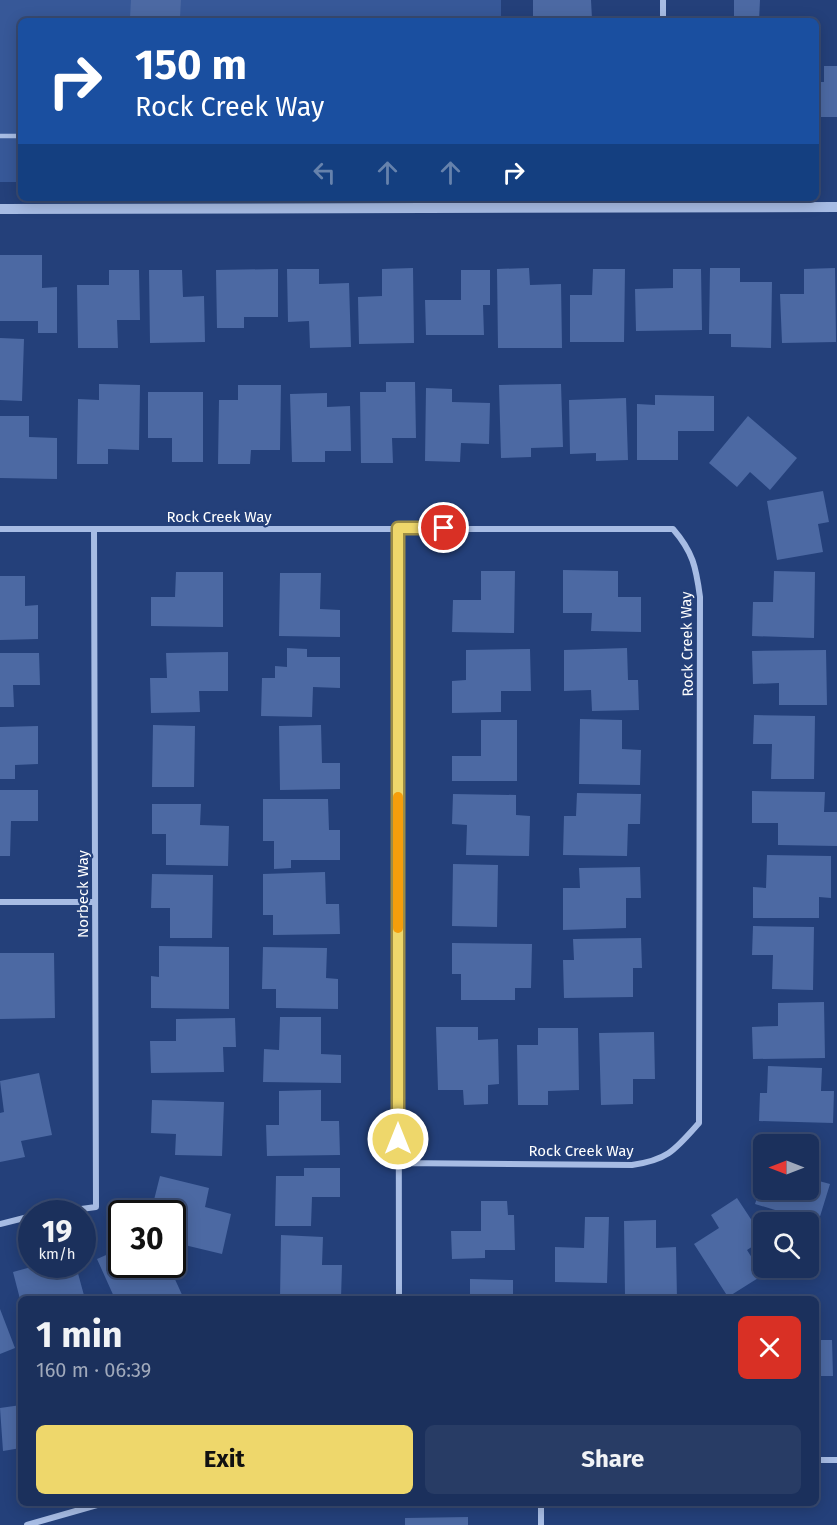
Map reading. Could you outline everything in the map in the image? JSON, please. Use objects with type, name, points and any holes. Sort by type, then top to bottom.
[{"type":"street","points":[[663,0],[663,18]]},
{"type":"street","points":[[0,209],[664,202],[837,207]]},
{"type":"street","points":[[398,528],[399,1296]]},
{"type":"street","name":"Rock Creek Way","points":[[0,529],[673,529],[689,547],[696,571],[699,597],[699,1123],[680,1145],[658,1161],[641,1163],[398,1163]]},
{"type":"street","name":"Norbeck Way","points":[[94,529],[96,1200]]},
{"type":"street","points":[[0,902],[95,902]]},
{"type":"street","points":[[0,1224],[18,1220]]},
{"type":"street","points":[[819,1460],[837,1460]]},
{"type":"street","points":[[27,1525],[94,1506]]},
{"type":"street","points":[[541,1506],[541,1525]]},
{"type":"lane","points":[[0,136],[18,136]]},
{"type":"shaded area","points":[[0,0],[501,0],[501,18],[18,18],[18,182],[0,182]]},
{"type":"building","points":[[131,0],[181,0],[180,18],[130,18]]},
{"type":"building","points":[[533,0],[591,0],[592,18],[533,18]]},
{"type":"building","points":[[734,0],[760,0],[759,18],[734,18]]},
{"type":"building","points":[[824,66],[837,66],[837,117],[819,117],[819,82],[824,82]]},
{"type":"building","points":[[0,255],[42,255],[42,288],[57,287],[57,333],[38,333],[38,321],[0,321]]},
{"type":"building","points":[[413,268],[414,343],[359,344],[358,297],[382,296],[382,269]]},
{"type":"building","points":[[529,268],[530,285],[561,284],[562,348],[498,348],[497,269]]},
{"type":"building","points":[[710,268],[740,268],[740,282],[772,282],[771,348],[731,347],[731,334],[709,334]]},
{"type":"building","points":[[835,268],[836,342],[782,343],[780,294],[804,294],[804,269]]},
{"type":"building","points":[[278,269],[278,317],[244,317],[244,328],[217,328],[216,270]]},
{"type":"building","points":[[287,269],[319,269],[319,284],[349,283],[351,347],[310,348],[309,321],[288,322]]},
{"type":"building","points":[[593,269],[625,269],[624,342],[570,342],[570,295],[592,295]]},
{"type":"building","points":[[673,269],[701,269],[702,330],[636,331],[635,289],[673,288]]},
{"type":"building","points":[[109,270],[139,270],[140,320],[117,320],[118,348],[78,348],[77,285],[109,285]]},
{"type":"building","points":[[149,270],[182,270],[183,297],[204,296],[205,342],[150,343]]},
{"type":"building","points":[[461,270],[490,270],[490,305],[483,305],[484,335],[426,335],[425,300],[461,300]]},
{"type":"building","points":[[0,338],[24,339],[22,401],[0,400]]},
{"type":"building","points":[[386,382],[415,382],[416,438],[392,438],[393,463],[361,463],[360,392],[386,392]]},
{"type":"building","points":[[99,384],[140,385],[139,450],[108,449],[108,464],[77,464],[78,399],[99,400]]},
{"type":"building","points":[[561,384],[563,447],[531,448],[531,457],[501,458],[499,385]]},
{"type":"building","points":[[238,385],[281,385],[280,450],[251,450],[250,464],[218,464],[219,400],[238,400]]},
{"type":"building","points":[[426,388],[452,389],[452,402],[490,403],[489,444],[461,443],[460,462],[425,461]]},
{"type":"building","points":[[148,392],[203,392],[203,462],[172,462],[172,438],[148,438]]},
{"type":"building","points":[[327,393],[327,407],[350,406],[351,451],[325,451],[325,462],[292,462],[290,394]]},
{"type":"building","points":[[655,395],[714,396],[714,431],[678,431],[678,460],[637,460],[637,404],[655,405]]},
{"type":"building","points":[[626,398],[628,460],[596,461],[596,453],[570,454],[569,400]]},
{"type":"building","points":[[0,416],[29,416],[29,437],[57,438],[57,479],[0,478]]},
{"type":"building","points":[[748,416],[797,458],[770,490],[750,472],[737,487],[709,463]]},
{"type":"building","points":[[823,491],[829,522],[818,524],[823,552],[777,560],[767,501]]},
{"type":"building","points":[[563,570],[618,571],[618,597],[641,597],[641,632],[591,631],[592,613],[563,613]]},
{"type":"building","points":[[481,571],[515,571],[514,633],[452,632],[453,600],[481,600]]},
{"type":"building","points":[[774,571],[815,572],[814,638],[752,636],[753,602],[773,602]]},
{"type":"building","points":[[176,572],[223,572],[223,627],[151,626],[151,597],[175,597]]},
{"type":"building","points":[[280,573],[321,573],[320,609],[340,610],[340,637],[279,636]]},
{"type":"building","points":[[0,576],[25,576],[25,606],[38,605],[38,639],[0,640]]},
{"type":"building","points":[[287,648],[307,649],[307,657],[340,657],[340,688],[313,687],[312,717],[261,716],[262,678],[275,678],[275,666],[287,667]]},
{"type":"building","points":[[627,648],[628,680],[638,680],[639,710],[592,711],[591,690],[564,691],[564,650]]},
{"type":"building","points":[[530,649],[531,691],[501,691],[501,712],[452,713],[452,681],[466,680],[466,650]]},
{"type":"building","points":[[826,650],[827,705],[779,705],[779,683],[753,684],[752,651]]},
{"type":"building","points":[[228,652],[228,691],[199,691],[200,712],[151,713],[150,678],[167,678],[166,653]]},
{"type":"building","points":[[0,653],[39,653],[40,685],[13,685],[14,707],[0,707]]},
{"type":"building","points":[[754,715],[815,716],[814,779],[771,779],[772,744],[753,744]]},
{"type":"building","points":[[580,719],[622,720],[622,749],[641,750],[640,785],[579,784]]},
{"type":"building","points":[[481,720],[517,720],[517,781],[452,781],[452,756],[481,756]]},
{"type":"building","points":[[153,725],[195,726],[194,787],[152,787]]},
{"type":"building","points":[[321,725],[322,763],[340,763],[340,789],[280,790],[279,726]]},
{"type":"building","points":[[38,726],[38,764],[15,765],[15,779],[0,779],[0,727]]},
{"type":"building","points":[[0,790],[38,790],[38,821],[11,821],[10,856],[0,856]]},
{"type":"building","points":[[752,791],[825,792],[824,812],[837,812],[837,846],[778,845],[778,823],[752,823]]},
{"type":"building","points":[[577,793],[641,794],[640,824],[628,824],[627,856],[563,855],[564,816],[576,816]]},
{"type":"building","points":[[453,794],[516,795],[516,815],[530,816],[529,856],[466,855],[467,825],[452,824]]},
{"type":"building","points":[[263,799],[328,799],[329,830],[340,830],[340,860],[291,860],[291,868],[274,869],[274,841],[263,841]]},
{"type":"building","points":[[152,804],[201,804],[200,825],[229,826],[228,866],[166,865],[166,834],[152,834]]},
{"type":"building","points":[[767,855],[831,856],[831,898],[819,897],[819,918],[753,918],[753,887],[766,888]]},
{"type":"building","points":[[453,864],[498,865],[497,927],[452,926]]},
{"type":"building","points":[[640,867],[641,898],[626,898],[626,928],[563,930],[563,888],[580,888],[579,868]]},
{"type":"building","points":[[325,872],[326,904],[339,904],[340,934],[273,935],[273,915],[263,915],[263,874]]},
{"type":"building","points":[[152,874],[213,875],[212,938],[170,938],[170,908],[151,908]]},
{"type":"building","points":[[753,926],[814,927],[813,990],[772,989],[773,955],[752,955]]},
{"type":"building","points":[[641,938],[642,968],[633,968],[633,997],[564,998],[563,960],[574,960],[573,939]]},
{"type":"building","points":[[452,943],[532,944],[531,988],[515,988],[515,1000],[461,1000],[461,974],[452,974]]},
{"type":"building","points":[[159,946],[229,947],[229,1009],[151,1008],[151,976],[159,977]]},
{"type":"building","points":[[263,947],[327,948],[326,978],[338,979],[338,1009],[276,1008],[276,989],[262,989]]},
{"type":"building","points":[[0,953],[54,953],[55,1018],[0,1019]]},
{"type":"building","points":[[824,1002],[825,1058],[753,1059],[752,1027],[778,1026],[778,1003]]},
{"type":"building","points":[[280,1017],[321,1017],[321,1054],[341,1055],[341,1083],[263,1082],[264,1049],[279,1050]]},
{"type":"building","points":[[235,1018],[236,1047],[223,1047],[224,1072],[151,1073],[150,1041],[176,1041],[176,1019]]},
{"type":"building","points":[[436,1027],[478,1027],[478,1040],[498,1039],[499,1084],[488,1085],[488,1104],[464,1105],[463,1090],[438,1090]]},
{"type":"building","points":[[538,1028],[578,1028],[579,1090],[548,1091],[548,1105],[518,1105],[517,1045],[538,1045]]},
{"type":"building","points":[[654,1032],[655,1079],[633,1079],[633,1104],[601,1105],[599,1033]]},
{"type":"building","points":[[768,1066],[822,1068],[821,1091],[834,1091],[833,1123],[759,1121],[760,1093],[767,1093]]},
{"type":"building","points":[[39,1073],[52,1135],[21,1141],[25,1157],[0,1162],[0,1113],[4,1112],[0,1081]]},
{"type":"building","points":[[321,1090],[321,1121],[339,1121],[340,1155],[267,1156],[266,1125],[279,1125],[279,1091]]},
{"type":"building","points":[[152,1100],[224,1102],[222,1156],[175,1155],[176,1134],[151,1133]]},
{"type":"building","points":[[304,1168],[340,1168],[340,1197],[312,1197],[311,1226],[275,1226],[276,1176],[304,1176]]},
{"type":"building","points":[[160,1176],[209,1188],[205,1207],[231,1214],[222,1254],[186,1245],[186,1200],[154,1200]]},
{"type":"building","points":[[819,1181],[830,1184],[819,1220],[819,1212],[782,1212],[755,1204],[756,1200],[819,1200]]},
{"type":"building","points":[[737,1198],[753,1222],[753,1246],[747,1250],[753,1259],[753,1278],[758,1278],[730,1296],[727,1296],[694,1244],[719,1228],[711,1215]]},
{"type":"building","points":[[481,1201],[507,1201],[508,1215],[514,1215],[515,1250],[485,1250],[485,1258],[452,1259],[451,1231],[481,1231]]},
{"type":"building","points":[[585,1217],[609,1217],[607,1283],[555,1282],[555,1247],[584,1248]]},
{"type":"building","points":[[656,1220],[656,1248],[676,1247],[677,1296],[625,1295],[624,1221]]},
{"type":"building","points":[[281,1235],[323,1237],[322,1265],[342,1265],[341,1296],[280,1296]]},
{"type":"building","points":[[108,1254],[108,1278],[174,1278],[183,1296],[114,1296],[97,1259]]},
{"type":"building","points":[[18,1271],[18,1278],[79,1278],[84,1296],[19,1296],[13,1272]]},
{"type":"building","points":[[470,1279],[513,1280],[513,1296],[470,1296]]},
{"type":"building","points":[[0,1309],[15,1348],[0,1354]]},
{"type":"building","points":[[819,1340],[832,1340],[833,1376],[819,1376]]},
{"type":"building","points":[[18,1405],[18,1448],[3,1451],[0,1408]]},
{"type":"building","points":[[468,1517],[468,1525],[405,1525],[405,1518]]},
{"type":"slow traffic","points":[[398,797],[398,928]]},
{"type":"route","points":[[398,1139],[398,528],[444,528]]}]
